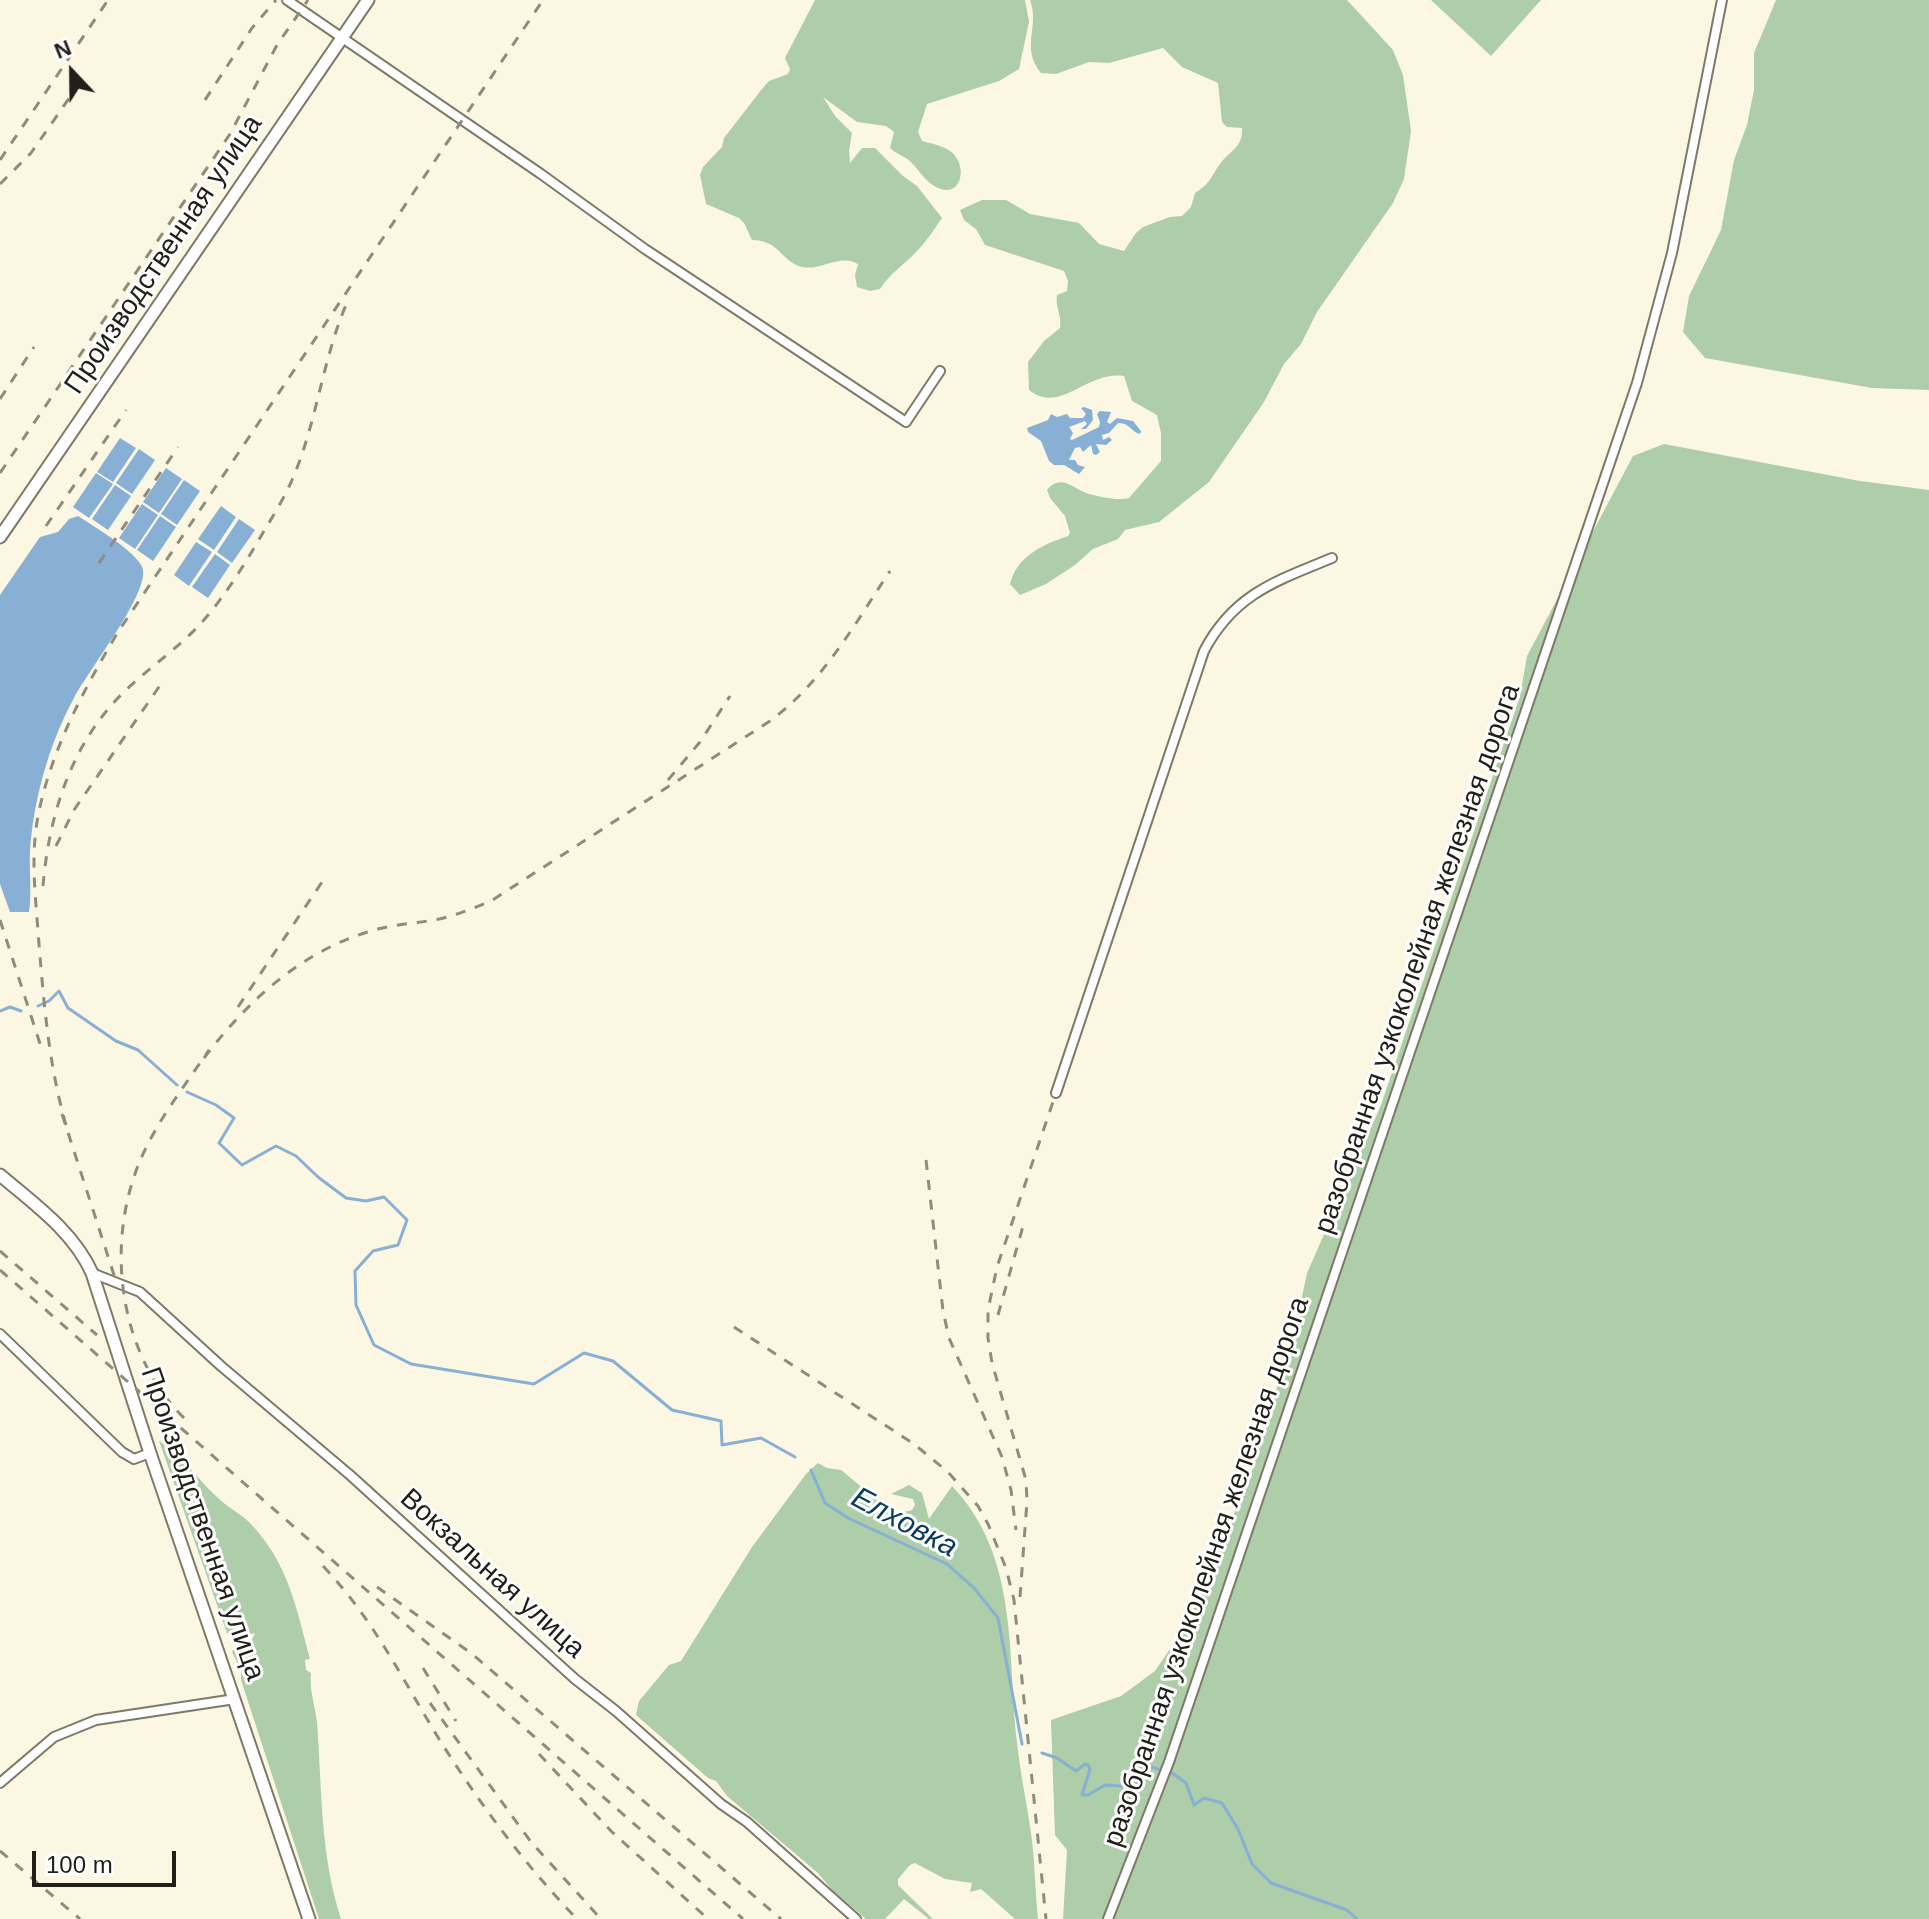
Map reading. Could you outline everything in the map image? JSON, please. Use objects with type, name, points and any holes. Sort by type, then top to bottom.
[{"type":"main road","name":"Производственная улица","points":[[0,537],[368,0]]},
{"type":"main road","name":"Производственная улица","points":[[0,1175],[63,1229],[81,1251],[92,1273],[309,1919]]},
{"type":"street","points":[[287,0],[645,249],[906,422],[940,371]]},
{"type":"street","name":"разобранная узкоколейная железная дорога","points":[[1108,1919],[1169,1762],[1642,368],[1674,240],[1722,0]]},
{"type":"street","points":[[1056,1093],[1204,651],[1227,616],[1249,596],[1332,558]]},
{"type":"street","name":"Вокзальная улица","points":[[92,1273],[140,1292],[221,1366],[350,1475],[575,1679],[721,1804],[747,1822],[856,1919]]},
{"type":"street","points":[[0,1334],[122,1452],[134,1459],[150,1453]]},
{"type":"street","points":[[0,1783],[54,1737],[96,1720],[235,1699]]},
{"type":"green space","points":[[815,0],[1025,0],[1029,22],[1019,69],[999,81],[927,104],[918,132],[922,141],[946,148],[956,157],[960,176],[952,189],[933,186],[909,160],[890,148],[894,132],[886,126],[857,122],[823,97],[835,116],[852,133],[850,163],[862,148],[875,148],[917,186],[942,218],[921,247],[880,289],[870,291],[857,287],[855,275],[858,264],[851,261],[809,268],[795,264],[769,243],[752,240],[739,218],[706,204],[700,175],[703,167],[722,147],[724,138],[769,81],[788,74],[790,69],[785,58]]},
{"type":"green space","points":[[1030,0],[1347,0],[1393,50],[1403,75],[1411,131],[1404,179],[1393,203],[1317,312],[1301,344],[1284,364],[1264,402],[1209,482],[1159,522],[1125,530],[1118,539],[1093,549],[1046,584],[1020,595],[1010,584],[1018,566],[1032,553],[1070,533],[1065,516],[1047,490],[1062,482],[1089,494],[1114,499],[1129,498],[1161,461],[1161,433],[1157,415],[1132,401],[1124,376],[1110,376],[1052,398],[1029,390],[1028,362],[1044,341],[1060,328],[1057,295],[1067,291],[1068,281],[1064,271],[985,245],[976,229],[964,220],[960,210],[982,200],[1006,200],[1030,214],[1079,223],[1099,244],[1124,251],[1143,227],[1182,216],[1191,207],[1195,193],[1207,183],[1242,135],[1242,128],[1227,127],[1222,122],[1218,83],[1182,67],[1163,48],[1109,63],[1089,62],[1056,74],[1041,73],[1032,54]]},
{"type":"green space","points":[[1431,0],[1541,0],[1491,56]]},
{"type":"green space","points":[[1776,0],[1929,0],[1929,390],[1872,388],[1705,358],[1683,332],[1689,296],[1721,230],[1734,160],[1747,125],[1754,90],[1754,53]]},
{"type":"green space","points":[[1664,444],[1860,481],[1929,490],[1929,1919],[1063,1919],[1067,1850],[1055,1835],[1051,1720],[1121,1696],[1155,1671],[1185,1627],[1253,1468],[1298,1316],[1307,1273],[1381,1105],[1520,696],[1527,656],[1633,456]]},
{"type":"green space","points":[[159,1441],[175,1453],[221,1501],[251,1524],[274,1555],[290,1587],[310,1659],[305,1660],[306,1670],[311,1673],[317,1722],[325,1846],[341,1919],[319,1919],[241,1680],[241,1670],[232,1652],[235,1647],[250,1644],[255,1633],[234,1639],[227,1633]]},
{"type":"green space","points":[[818,1463],[841,1470],[887,1508],[896,1511],[912,1510],[915,1505],[913,1499],[891,1494],[909,1485],[922,1493],[929,1519],[952,1486],[974,1513],[989,1543],[1006,1607],[1017,1742],[1032,1844],[1038,1919],[1015,1919],[981,1889],[970,1892],[972,1883],[945,1879],[915,1863],[898,1879],[898,1885],[933,1919],[904,1899],[885,1919],[866,1919],[833,1891],[818,1873],[727,1796],[716,1781],[708,1778],[636,1715],[639,1701],[669,1665],[681,1661],[752,1547],[806,1474]]},
{"type":"water","points":[[1081,408],[1092,410],[1093,420],[1086,429],[1081,429],[1087,424],[1085,421],[1069,427],[1073,433],[1072,440],[1099,427],[1097,414],[1100,411],[1111,412],[1107,422],[1110,424],[1117,418],[1133,421],[1141,431],[1140,434],[1118,423],[1109,433],[1102,435],[1103,440],[1109,437],[1112,440],[1106,445],[1096,444],[1100,452],[1096,455],[1091,445],[1083,452],[1080,447],[1075,448],[1069,460],[1075,460],[1085,467],[1079,474],[1049,461],[1041,441],[1027,428],[1048,420],[1051,414],[1083,418],[1086,414]]},
{"type":"water","points":[[120,438],[136,448],[113,482],[97,472]]},
{"type":"water","points":[[139,449],[155,460],[132,494],[116,483]]},
{"type":"water","points":[[166,468],[182,479],[159,513],[143,502]]},
{"type":"water","points":[[96,473],[113,484],[89,518],[73,507]]},
{"type":"water","points":[[184,480],[200,491],[177,525],[161,514]]},
{"type":"water","points":[[115,485],[131,496],[108,530],[92,519]]},
{"type":"water","points":[[142,504],[158,515],[135,549],[119,538]]},
{"type":"water","points":[[221,506],[236,517],[214,550],[198,539]]},
{"type":"water","points":[[78,516],[134,556],[143,570],[142,582],[127,615],[74,698],[57,734],[35,811],[30,850],[29,912],[10,912],[0,884],[0,595],[40,537],[58,532],[69,519]]},
{"type":"water","points":[[160,516],[176,527],[153,561],[137,550]]},
{"type":"water","points":[[239,519],[255,530],[232,563],[217,552]]},
{"type":"water","points":[[196,542],[212,552],[189,586],[174,575]]},
{"type":"water","points":[[215,554],[230,565],[208,598],[192,587]]},
{"type":"waterway","name":"Елховка","points":[[38,1006],[59,991],[68,1008],[116,1041],[138,1050],[177,1085]]},
{"type":"waterway","name":"Елховка","points":[[0,1011],[10,1007],[21,1011]]},
{"type":"waterway","name":"Елховка","points":[[187,1092],[216,1105],[234,1118],[219,1143],[242,1165],[276,1146],[296,1156],[346,1198],[366,1201],[384,1197],[407,1220],[398,1245],[373,1251],[355,1271],[356,1305],[374,1345],[411,1364],[534,1384],[584,1353],[613,1361],[672,1410],[721,1421],[722,1445],[761,1438],[795,1457]]},
{"type":"waterway","name":"Елховка","points":[[811,1470],[825,1503],[848,1518],[947,1564],[974,1588],[998,1618],[1022,1744]]},
{"type":"waterway","name":"Елховка","points":[[1042,1753],[1057,1758],[1076,1771],[1088,1765],[1090,1769],[1082,1795],[1105,1785],[1136,1787],[1144,1765],[1172,1773],[1186,1783],[1194,1805],[1204,1798],[1222,1803],[1238,1829],[1252,1864],[1271,1883],[1347,1910],[1357,1919]]},
{"type":"railway","points":[[0,160],[108,0]]},
{"type":"railway","points":[[205,100],[252,28],[276,0]]},
{"type":"railway","points":[[0,473],[230,134],[277,45],[308,0]]},
{"type":"railway","points":[[66,1125],[48,1035],[34,864],[38,816],[60,744],[81,698],[118,632],[543,0]]},
{"type":"railway","points":[[0,184],[31,153],[70,97]]},
{"type":"railway","points":[[43,886],[51,832],[66,780],[91,732],[126,690],[203,621],[243,566],[285,495],[303,452],[331,346],[346,305]]},
{"type":"railway","points":[[0,399],[34,347]]},
{"type":"railway","points":[[46,526],[126,410]]},
{"type":"railway","points":[[99,563],[178,447]]},
{"type":"railway","points":[[204,1058],[221,1036],[280,978],[326,949],[386,927],[446,917],[491,901],[770,721],[822,671],[890,571]]},
{"type":"railway","points":[[56,846],[74,810],[161,684]]},
{"type":"railway","points":[[668,780],[700,742],[730,696]]},
{"type":"railway","points":[[238,1007],[322,882]]},
{"type":"railway","points":[[0,920],[43,1053]]},
{"type":"railway","points":[[184,1418],[161,1391],[144,1361],[131,1328],[121,1257],[131,1187],[143,1154],[209,1050]]},
{"type":"railway","points":[[1020,1597],[1026,1480],[992,1363],[988,1310],[997,1267],[1056,1093]]},
{"type":"railway","points":[[62,1114],[115,1278]]},
{"type":"railway","points":[[926,1160],[943,1311],[949,1338],[1002,1457],[1011,1490],[1016,1530]]},
{"type":"railway","points":[[998,1315],[1025,1219]]},
{"type":"railway","points":[[0,1251],[97,1335]]},
{"type":"railway","points":[[0,1270],[743,1919]]},
{"type":"railway","points":[[734,1327],[914,1444],[948,1472],[978,1506],[988,1524],[1006,1568],[1014,1600],[1046,1919]]},
{"type":"railway","points":[[323,1566],[371,1626],[484,1807],[538,1876],[577,1919]]},
{"type":"railway","points":[[377,1587],[471,1653],[781,1919]]},
{"type":"railway","points":[[423,1668],[456,1721]]},
{"type":"railway","points":[[430,1703],[531,1842],[601,1919]]},
{"type":"railway","points":[[539,1754],[611,1831],[708,1919]]},
{"type":"railway","points":[[0,1851],[80,1919]]}]
